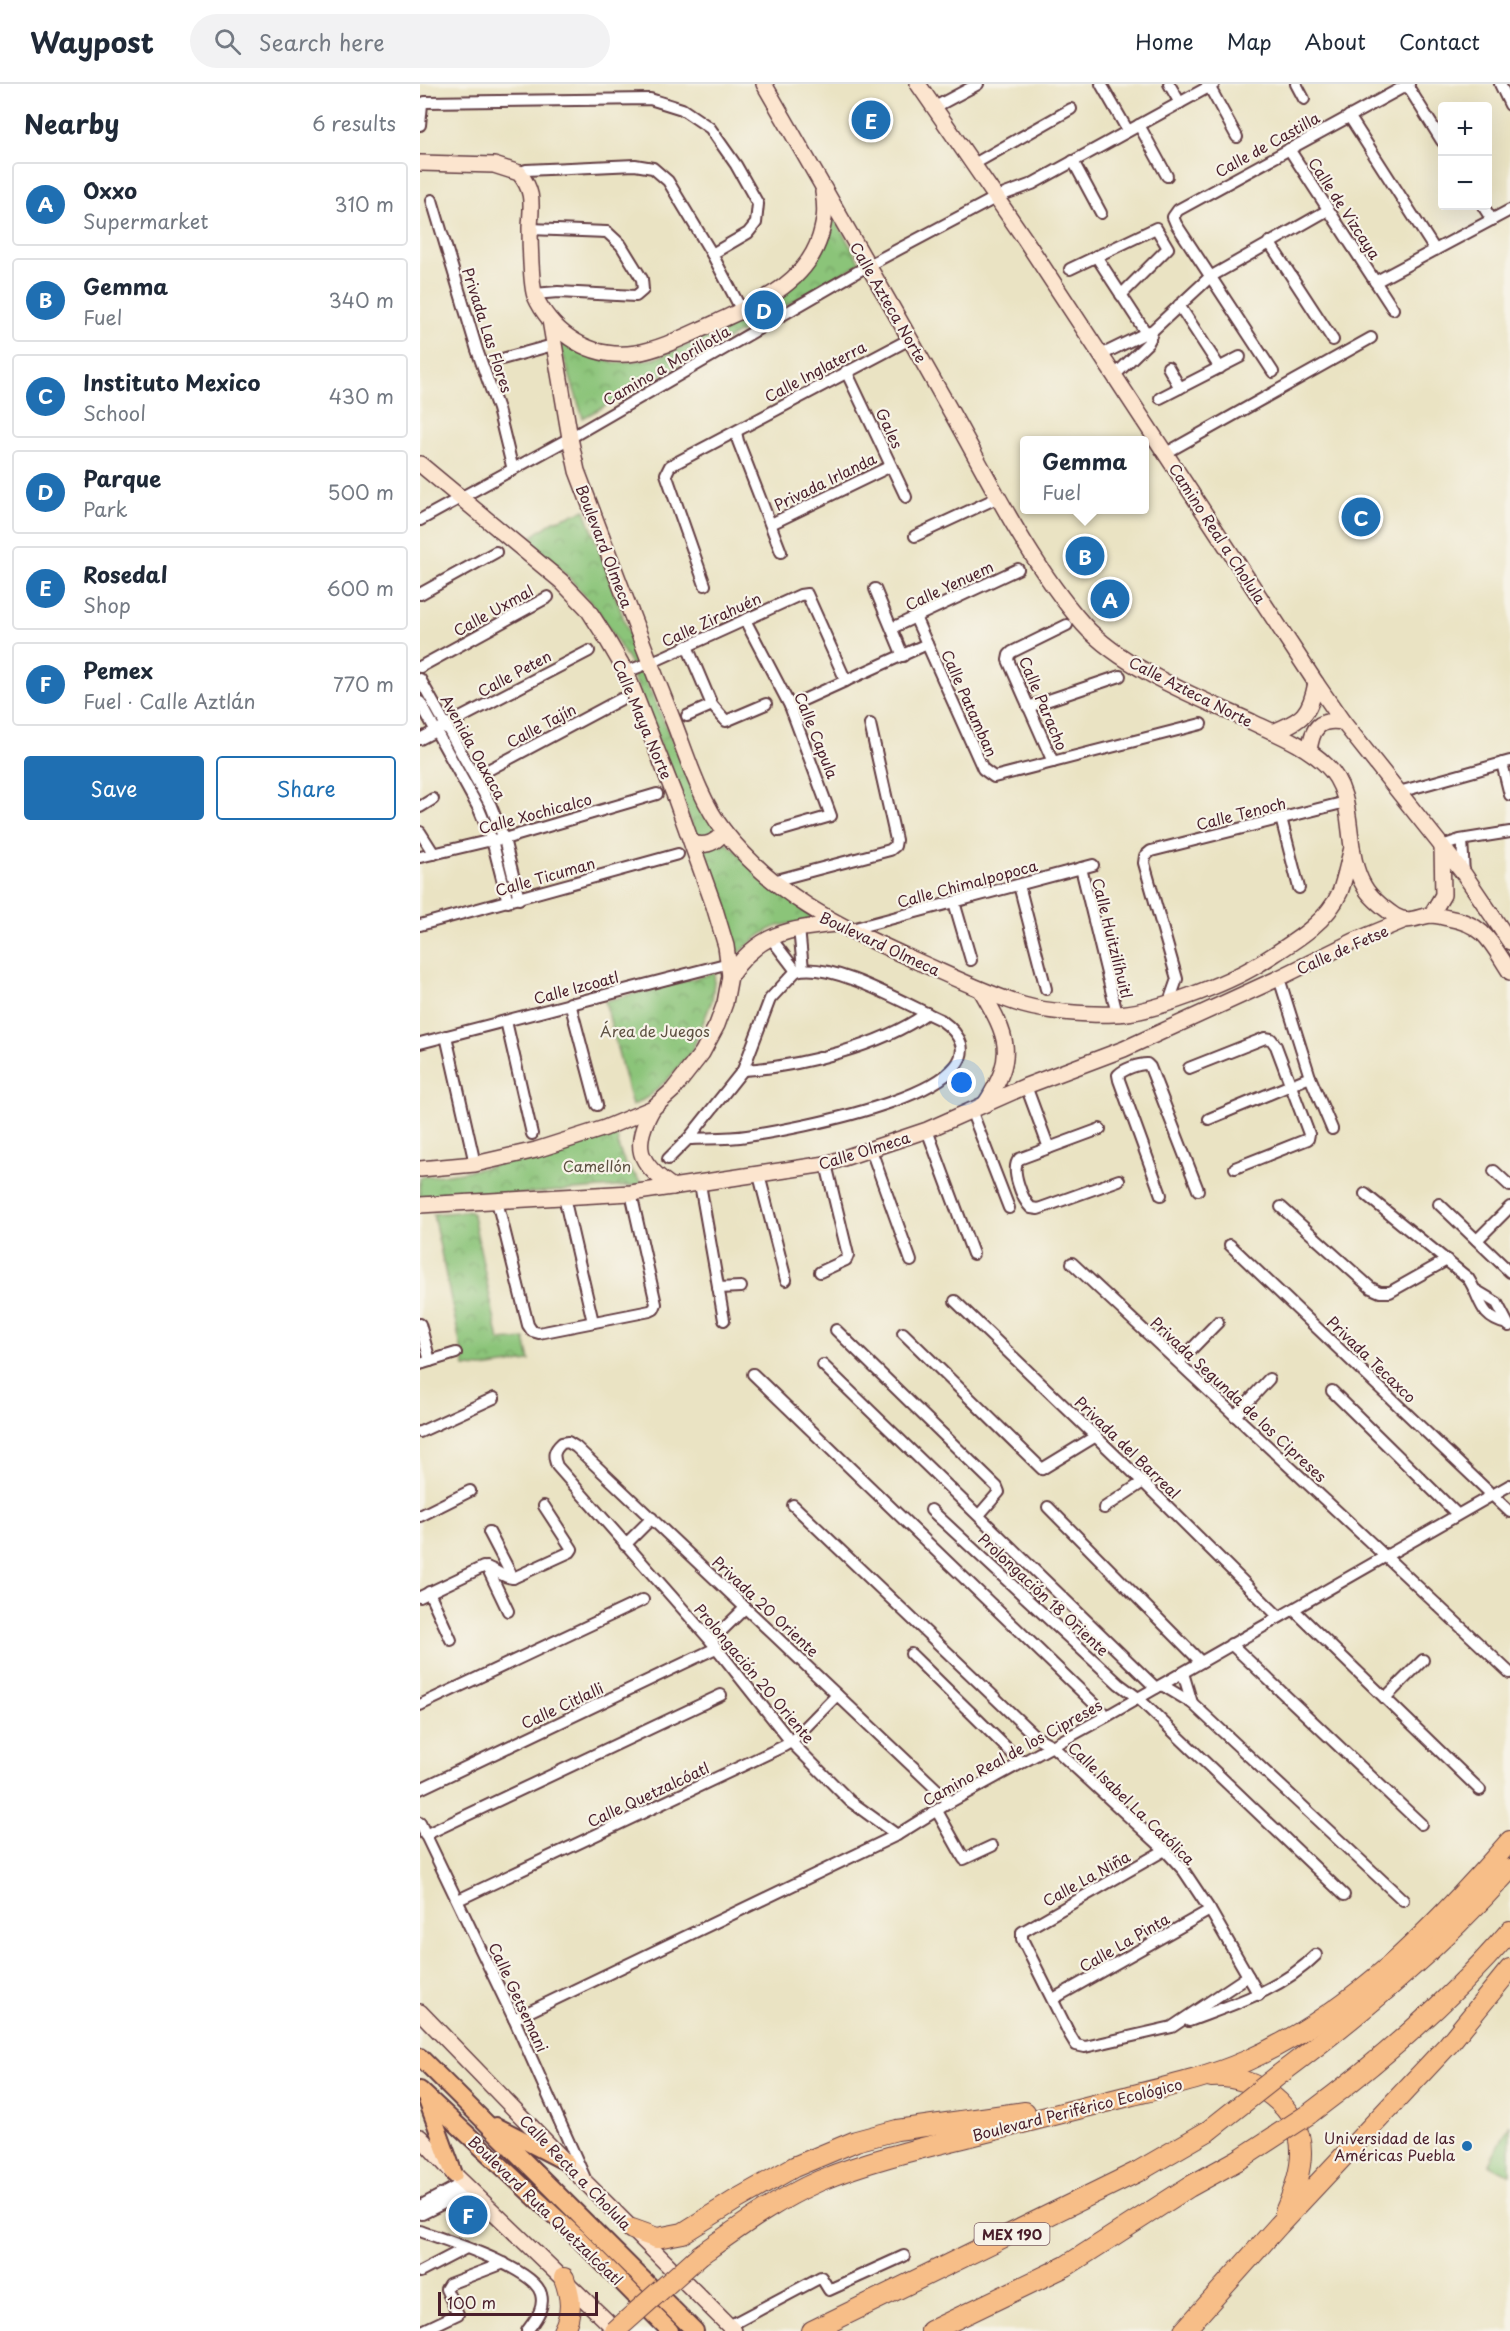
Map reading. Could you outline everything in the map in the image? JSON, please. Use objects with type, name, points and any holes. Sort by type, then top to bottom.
[{"type":"highway","name":"Boulevard Periférico Ecológico","points":[[616,2331],[700,2255],[760,2213],[820,2181],[899,2154],[1195,2079],[1244,2062],[1281,2044],[1341,2006],[1384,1971],[1428,1930],[1510,1841]]},
{"type":"highway","name":"MEX 190","points":[[812,2331],[1129,2176],[1208,2131],[1340,2030],[1392,1987],[1472,1911],[1510,1869]]},
{"type":"highway","points":[[931,2331],[1066,2266],[1309,2114],[1406,2038],[1445,2002],[1510,1932]]},
{"type":"highway","points":[[1184,2331],[1233,2274],[1448,2045],[1510,1969]]},
{"type":"highway","points":[[1195,2079],[1226,2077],[1256,2085],[1280,2103],[1292,2121],[1300,2142],[1300,2164],[1290,2200],[1279,2225]]},
{"type":"highway","points":[[632,2229],[657,2238],[683,2233],[794,2167],[835,2148],[876,2135],[994,2115],[1026,2112],[1060,2114]]},
{"type":"highway","points":[[1196,2331],[1233,2274]]},
{"type":"highway","points":[[563,2331],[570,2311],[564,2278]]},
{"type":"main road","name":"Calle Recta a Cholula","points":[[420,2057],[695,2331]]},
{"type":"main road","points":[[423,2093],[462,2182]]},
{"type":"main road","name":"Boulevard Ruta Quetzalcóatl","points":[[423,2093],[576,2236],[670,2331]]},
{"type":"main road","points":[[482,2119],[566,2162]]},
{"type":"main road","points":[[650,2310],[660,2331]]},
{"type":"street","name":"Calle Azteca Norte","points":[[764,84],[819,177],[999,497],[1034,557],[1061,597],[1084,626],[1141,668],[1310,751],[1334,774],[1343,790],[1352,848],[1365,888],[1405,921]]},
{"type":"street","name":"Camino Real a Cholula","points":[[918,84],[997,197],[1343,722],[1464,874],[1510,942]]},
{"type":"street","points":[[935,107],[978,84]]},
{"type":"street","points":[[1101,84],[1128,131]]},
{"type":"street","points":[[1169,84],[1180,103]]},
{"type":"street","points":[[1296,84],[1304,99]]},
{"type":"street","points":[[1408,84],[1438,133]]},
{"type":"street","name":"Calle de Castilla","points":[[1210,277],[1176,224],[1173,217],[1178,210],[1408,84]]},
{"type":"street","points":[[1500,84],[1510,105]]},
{"type":"street","points":[[1211,85],[1237,137]]},
{"type":"street","name":"Camino a Morillotla","points":[[420,520],[570,438],[869,265],[997,197],[1032,184],[1211,85]]},
{"type":"street","points":[[420,125],[422,104],[425,102],[650,99],[682,109],[711,128],[736,165],[758,204],[756,224],[748,233],[712,254]]},
{"type":"street","points":[[974,164],[1071,110]]},
{"type":"street","points":[[1349,116],[1435,250]]},
{"type":"street","points":[[1139,125],[1167,176]]},
{"type":"street","name":"Calle de Vizcaya","points":[[1289,149],[1393,309]]},
{"type":"street","points":[[1073,161],[1101,213]]},
{"type":"street","points":[[420,163],[494,165],[519,173],[531,191],[530,229],[534,294],[550,320],[570,338],[593,349],[619,355],[648,352],[742,311],[782,288],[798,275],[812,258],[825,221],[826,210],[819,177]]},
{"type":"street","points":[[519,173],[526,170],[635,165],[653,168],[668,180],[712,254],[742,311]]},
{"type":"street","name":"Privada Las Flores","points":[[432,200],[477,350],[498,409],[513,470]]},
{"type":"street","points":[[1115,375],[1140,351],[1150,334],[1210,277],[1328,210]]},
{"type":"street","points":[[1486,210],[1492,220]]},
{"type":"street","points":[[1375,282],[1510,210]]},
{"type":"street","points":[[1070,269],[1156,228],[1168,248],[1166,253],[1121,296]]},
{"type":"street","points":[[530,229],[607,232],[621,245],[642,279],[643,290],[636,296],[558,292],[534,294]]},
{"type":"street","points":[[1269,242],[1333,340]]},
{"type":"street","points":[[1096,256],[1121,296],[1150,334]]},
{"type":"street","points":[[1210,277],[1273,372]]},
{"type":"street","points":[[1179,305],[1220,368]]},
{"type":"street","name":"Boulevard Olmeca","points":[[550,320],[577,471],[699,788],[724,831],[773,881],[811,910],[842,927],[981,990],[1027,1006],[1117,1014],[1169,1002],[1246,972],[1298,939],[1326,914],[1340,893],[1352,848]]},
{"type":"street","points":[[1101,355],[1150,334]]},
{"type":"street","points":[[1166,453],[1371,338]]},
{"type":"street","name":"Calle Inglaterra","points":[[705,585],[666,474],[670,466],[910,339]]},
{"type":"street","points":[[1132,340],[1140,351]]},
{"type":"street","points":[[502,359],[553,345]]},
{"type":"street","points":[[1160,398],[1240,357]]},
{"type":"street","points":[[1168,367],[1180,388]]},
{"type":"street","name":"Gales","points":[[846,371],[906,497]]},
{"type":"street","points":[[736,432],[781,552]]},
{"type":"street","name":"Calle Maya Norte","points":[[420,464],[561,581],[587,608],[626,672],[692,843],[733,967]]},
{"type":"street","name":"Privada Irlanda","points":[[771,524],[891,466]]},
{"type":"street","points":[[915,536],[999,497]]},
{"type":"street","points":[[420,594],[496,552]]},
{"type":"street","name":"Calle Yenuem","points":[[892,628],[1018,569]]},
{"type":"street","points":[[875,589],[903,656]]},
{"type":"street","name":"Calle Zirahuén","points":[[626,672],[800,595],[807,594],[846,681]]},
{"type":"street","name":"Calle Uxmal","points":[[420,667],[548,597]]},
{"type":"street","points":[[915,617],[927,644]]},
{"type":"street","name":"Calle Capula","points":[[745,620],[790,706],[831,816],[779,831]]},
{"type":"street","name":"Calle Paracho","points":[[1053,762],[1008,660],[1009,655],[1067,625]]},
{"type":"street","name":"Calle Patamban","points":[[790,706],[927,644],[983,769],[994,777],[1202,724]]},
{"type":"street","points":[[687,646],[712,705],[726,721],[766,704]]},
{"type":"street","name":"Calle Peten","points":[[420,739],[589,651]]},
{"type":"street","points":[[1028,707],[1120,676]]},
{"type":"street","name":"Avenida Oaxaca","points":[[420,679],[440,728],[479,809],[498,840]]},
{"type":"street","points":[[1273,732],[1297,722],[1306,713],[1312,703],[1316,682]]},
{"type":"street","name":"Calle Tajín","points":[[475,777],[621,699]]},
{"type":"street","name":"Avenida Oaxaca","points":[[420,702],[475,777],[491,806],[514,901]]},
{"type":"street","points":[[687,716],[712,705]]},
{"type":"street","points":[[1310,751],[1311,736],[1318,726],[1330,720],[1343,722]]},
{"type":"street","points":[[773,881],[890,850],[895,846],[896,840],[870,724]]},
{"type":"street","points":[[1399,792],[1506,762],[1510,795]]},
{"type":"street","points":[[674,794],[699,788]]},
{"type":"street","name":"Calle Xochicalco","points":[[420,858],[498,840],[657,794]]},
{"type":"street","points":[[420,807],[433,799]]},
{"type":"street","name":"Calle Tenoch","points":[[1169,1002],[1177,979],[1144,863],[1145,856],[1151,851],[1346,802]]},
{"type":"street","points":[[1281,818],[1299,888]]},
{"type":"street","points":[[692,843],[707,845],[714,842],[724,831]]},
{"type":"street","points":[[420,832],[434,855]]},
{"type":"street","points":[[1431,915],[1443,895],[1442,846],[1462,840],[1510,832]]},
{"type":"street","points":[[1462,840],[1464,874]]},
{"type":"street","name":"Calle Ticuman","points":[[420,925],[514,901],[678,854]]},
{"type":"street","name":"Calle Chimalpopoca","points":[[842,927],[954,902],[1093,865]]},
{"type":"street","name":"Calle Huitzilíhuitl","points":[[1081,868],[1117,1014]]},
{"type":"street","points":[[1019,885],[1046,989]]},
{"type":"street","points":[[954,902],[971,960]]},
{"type":"street","points":[[1405,921],[1431,915],[1472,924],[1487,938],[1510,972]]},
{"type":"street","name":"Calle de Fetse","points":[[1279,978],[1354,941],[1405,921]]},
{"type":"street","points":[[420,1169],[476,1164],[536,1150],[605,1128],[653,1108],[673,1090],[702,1053],[717,1025],[733,967],[770,937],[799,928],[842,927]]},
{"type":"street","points":[[668,1159],[688,1139],[743,1070],[770,999],[799,970],[799,928]]},
{"type":"street","points":[[688,1139],[745,1137],[835,1119],[889,1103],[936,1083],[952,1070],[961,1057],[961,1044],[952,1028],[927,1013],[857,981],[831,972],[799,970],[770,937]]},
{"type":"street","name":"Calle Izcoatl","points":[[420,1042],[570,1003],[733,967]]},
{"type":"street","points":[[1279,978],[1310,1077],[1332,1130]]},
{"type":"street","name":"Calle Olmeca","points":[[420,1205],[631,1192],[700,1184],[826,1164],[927,1130],[1026,1086],[1124,1049],[1279,978]]},
{"type":"street","points":[[981,990],[1002,1029],[1006,1045],[1002,1071],[978,1107],[1009,1208]]},
{"type":"street","points":[[570,1003],[597,1105]]},
{"type":"street","points":[[743,1070],[779,1067],[843,1051],[909,1026],[927,1013]]},
{"type":"street","points":[[506,1021],[532,1134]]},
{"type":"street","points":[[446,1036],[473,1155]]},
{"type":"street","points":[[1189,1068],[1265,1038],[1271,1039],[1276,1046],[1309,1134],[1308,1139],[1235,1168]]},
{"type":"street","points":[[1124,1049],[1131,1068]]},
{"type":"street","points":[[1161,1195],[1119,1080],[1122,1072],[1142,1064],[1150,1067],[1198,1190]]},
{"type":"street","points":[[1209,1119],[1310,1077]]},
{"type":"street","points":[[1026,1086],[1049,1148]]},
{"type":"street","points":[[653,1108],[641,1133],[641,1152],[649,1169],[673,1187]]},
{"type":"street","points":[[1100,1129],[1019,1159],[1015,1163],[1015,1169],[1026,1203],[1031,1208],[1038,1209],[1119,1180]]},
{"type":"street","points":[[927,1130],[973,1254]]},
{"type":"street","points":[[871,1150],[911,1261]]},
{"type":"street","points":[[820,1272],[846,1260],[848,1255],[826,1164]]},
{"type":"street","points":[[1494,1171],[1510,1186]]},
{"type":"street","points":[[759,1175],[786,1280]]},
{"type":"street","points":[[700,1184],[724,1320]]},
{"type":"street","points":[[497,1201],[528,1325],[532,1331],[539,1333],[650,1311],[654,1308],[656,1304],[631,1192]]},
{"type":"street","points":[[1365,1194],[1468,1278],[1477,1290],[1481,1307],[1487,1316],[1496,1322],[1508,1325]]},
{"type":"street","points":[[564,1197],[593,1322]]},
{"type":"street","points":[[1439,1204],[1510,1272]]},
{"type":"street","points":[[1281,1207],[1371,1288],[1380,1292],[1390,1292],[1447,1260]]},
{"type":"street","points":[[1477,1240],[1510,1207]]},
{"type":"street","name":"Privada Tecaxco","points":[[1230,1245],[1510,1512]]},
{"type":"street","name":"Privada Segunda de los Cipreses","points":[[1072,1263],[1510,1673]]},
{"type":"street","points":[[718,1288],[741,1287]]},
{"type":"street","name":"Privada del Barreal","points":[[955,1301],[1096,1436],[1279,1617]]},
{"type":"street","points":[[1179,1362],[1218,1322]]},
{"type":"street","points":[[420,1324],[425,1362],[456,1353]]},
{"type":"street","points":[[836,1330],[997,1487],[999,1492],[979,1515]]},
{"type":"street","points":[[903,1333],[1042,1469],[1096,1436]]},
{"type":"street","points":[[823,1365],[1159,1686],[1192,1703],[1403,1900]]},
{"type":"street","points":[[753,1374],[1107,1716]]},
{"type":"street","points":[[1235,1416],[1269,1379]]},
{"type":"street","points":[[1332,1391],[1457,1515]]},
{"type":"street","points":[[420,1432],[494,1398]]},
{"type":"street","name":"Privada 20 Oriente","points":[[558,1446],[568,1442],[576,1447],[951,1802]]},
{"type":"street","name":"Prolongación 20 Oriente","points":[[558,1446],[554,1451],[557,1466],[714,1645],[791,1742],[850,1801],[897,1835]]},
{"type":"street","points":[[1104,1508],[1143,1482]]},
{"type":"street","name":"Camino Real de los Cipreses","points":[[514,2019],[897,1835],[1021,1762],[1183,1673],[1510,1485]]},
{"type":"street","points":[[420,1516],[471,1491]]},
{"type":"street","name":"Calle Isabel La Católica","points":[[793,1504],[1036,1737],[1051,1745],[1185,1871],[1259,1995]]},
{"type":"street","points":[[487,1567],[507,1578],[513,1578],[570,1552],[572,1549],[544,1506]]},
{"type":"street","points":[[1048,1508],[1201,1662]]},
{"type":"street","name":"Prolongación 18 Oriente","points":[[931,1510],[1119,1684],[1138,1698],[1344,1895]]},
{"type":"street","points":[[625,1545],[652,1518]]},
{"type":"street","points":[[489,1532],[513,1578]]},
{"type":"street","points":[[451,1640],[424,1594],[487,1567]]},
{"type":"street","points":[[487,1567],[508,1611]]},
{"type":"street","points":[[420,1705],[643,1600]]},
{"type":"street","name":"Calle Citlalli","points":[[420,1789],[714,1645],[745,1608]]},
{"type":"street","points":[[1294,1610],[1480,1790]]},
{"type":"street","points":[[1231,1644],[1420,1824]]},
{"type":"street","points":[[911,1654],[1021,1762]]},
{"type":"street","points":[[1385,1698],[1423,1660]]},
{"type":"street","points":[[1183,1673],[1192,1703]]},
{"type":"street","points":[[425,1835],[721,1695]]},
{"type":"street","name":"Calle Quetzalcóatl","points":[[458,1900],[791,1742],[837,1695]]},
{"type":"street","points":[[937,1811],[964,1859],[992,1846]]},
{"type":"street","name":"Calle Getsemani","points":[[420,1823],[514,2019],[588,2185]]},
{"type":"street","name":"Calle La Niña","points":[[1053,2000],[1022,1939],[1022,1932],[1165,1851]]},
{"type":"street","name":"Calle La Pinta","points":[[1053,2000],[1210,1910]]},
{"type":"street","points":[[1053,2000],[1076,2045],[1085,2047],[1172,2027],[1259,1995],[1302,1969],[1316,1955]]},
{"type":"street","points":[[1172,2027],[1248,1976]]},
{"type":"street","name":"Calle Recta a Cholula","points":[[420,2012],[731,2328]]},
{"type":"street","points":[[420,2137],[462,2182],[564,2278],[616,2331]]},
{"type":"street","points":[[420,2206],[462,2182]]},
{"type":"street","points":[[420,2213],[423,2214],[462,2182]]},
{"type":"street","points":[[420,2231],[504,2263],[533,2279],[542,2293],[541,2312],[527,2331]]},
{"type":"street","points":[[420,2272],[466,2248]]},
{"type":"street","points":[[731,2328],[821,2277],[829,2290],[904,2256]]},
{"type":"street","points":[[422,2331],[458,2314],[446,2289],[449,2284],[504,2263]]},
{"type":"green space","points":[[830,211],[860,263],[700,355],[583,418],[559,342],[561,339],[585,354],[616,363],[654,359],[692,343],[803,276]]},
{"type":"green space","points":[[585,510],[639,662],[632,666],[599,612],[565,573],[532,542],[531,537],[554,521]]},
{"type":"green space","points":[[640,667],[671,738],[719,830],[715,836],[697,838],[632,673]]},
{"type":"green space","points":[[723,840],[818,921],[772,928],[735,957],[701,850]]},
{"type":"green space","name":"Área de Juegos","points":[[715,973],[712,1000],[692,1051],[668,1079],[648,1097],[632,1106],[605,1001]]},
{"type":"green space","name":"Camellón","points":[[616,1130],[619,1149],[625,1163],[643,1185],[420,1201],[420,1177],[470,1171]]},
{"type":"green space","points":[[470,1211],[473,1215],[499,1341],[525,1339],[530,1361],[483,1368],[465,1367],[433,1214]]},
{"type":"green space","points":[[1510,2124],[1510,2175],[1489,2164]]},
{"type":"place","name":"Rosedal","points":[[871,120]]},
{"type":"place","name":"Parque","points":[[764,310]]},
{"type":"place","name":"Instituto Mexico","points":[[1361,517]]},
{"type":"place","name":"Gemma","points":[[1085,556]]},
{"type":"place","name":"Oxxo","points":[[1110,599]]},
{"type":"place","name":"Universidad de las Américas Puebla","points":[[1467,2146]]},
{"type":"place","name":"Pemex","points":[[468,2215]]}]
